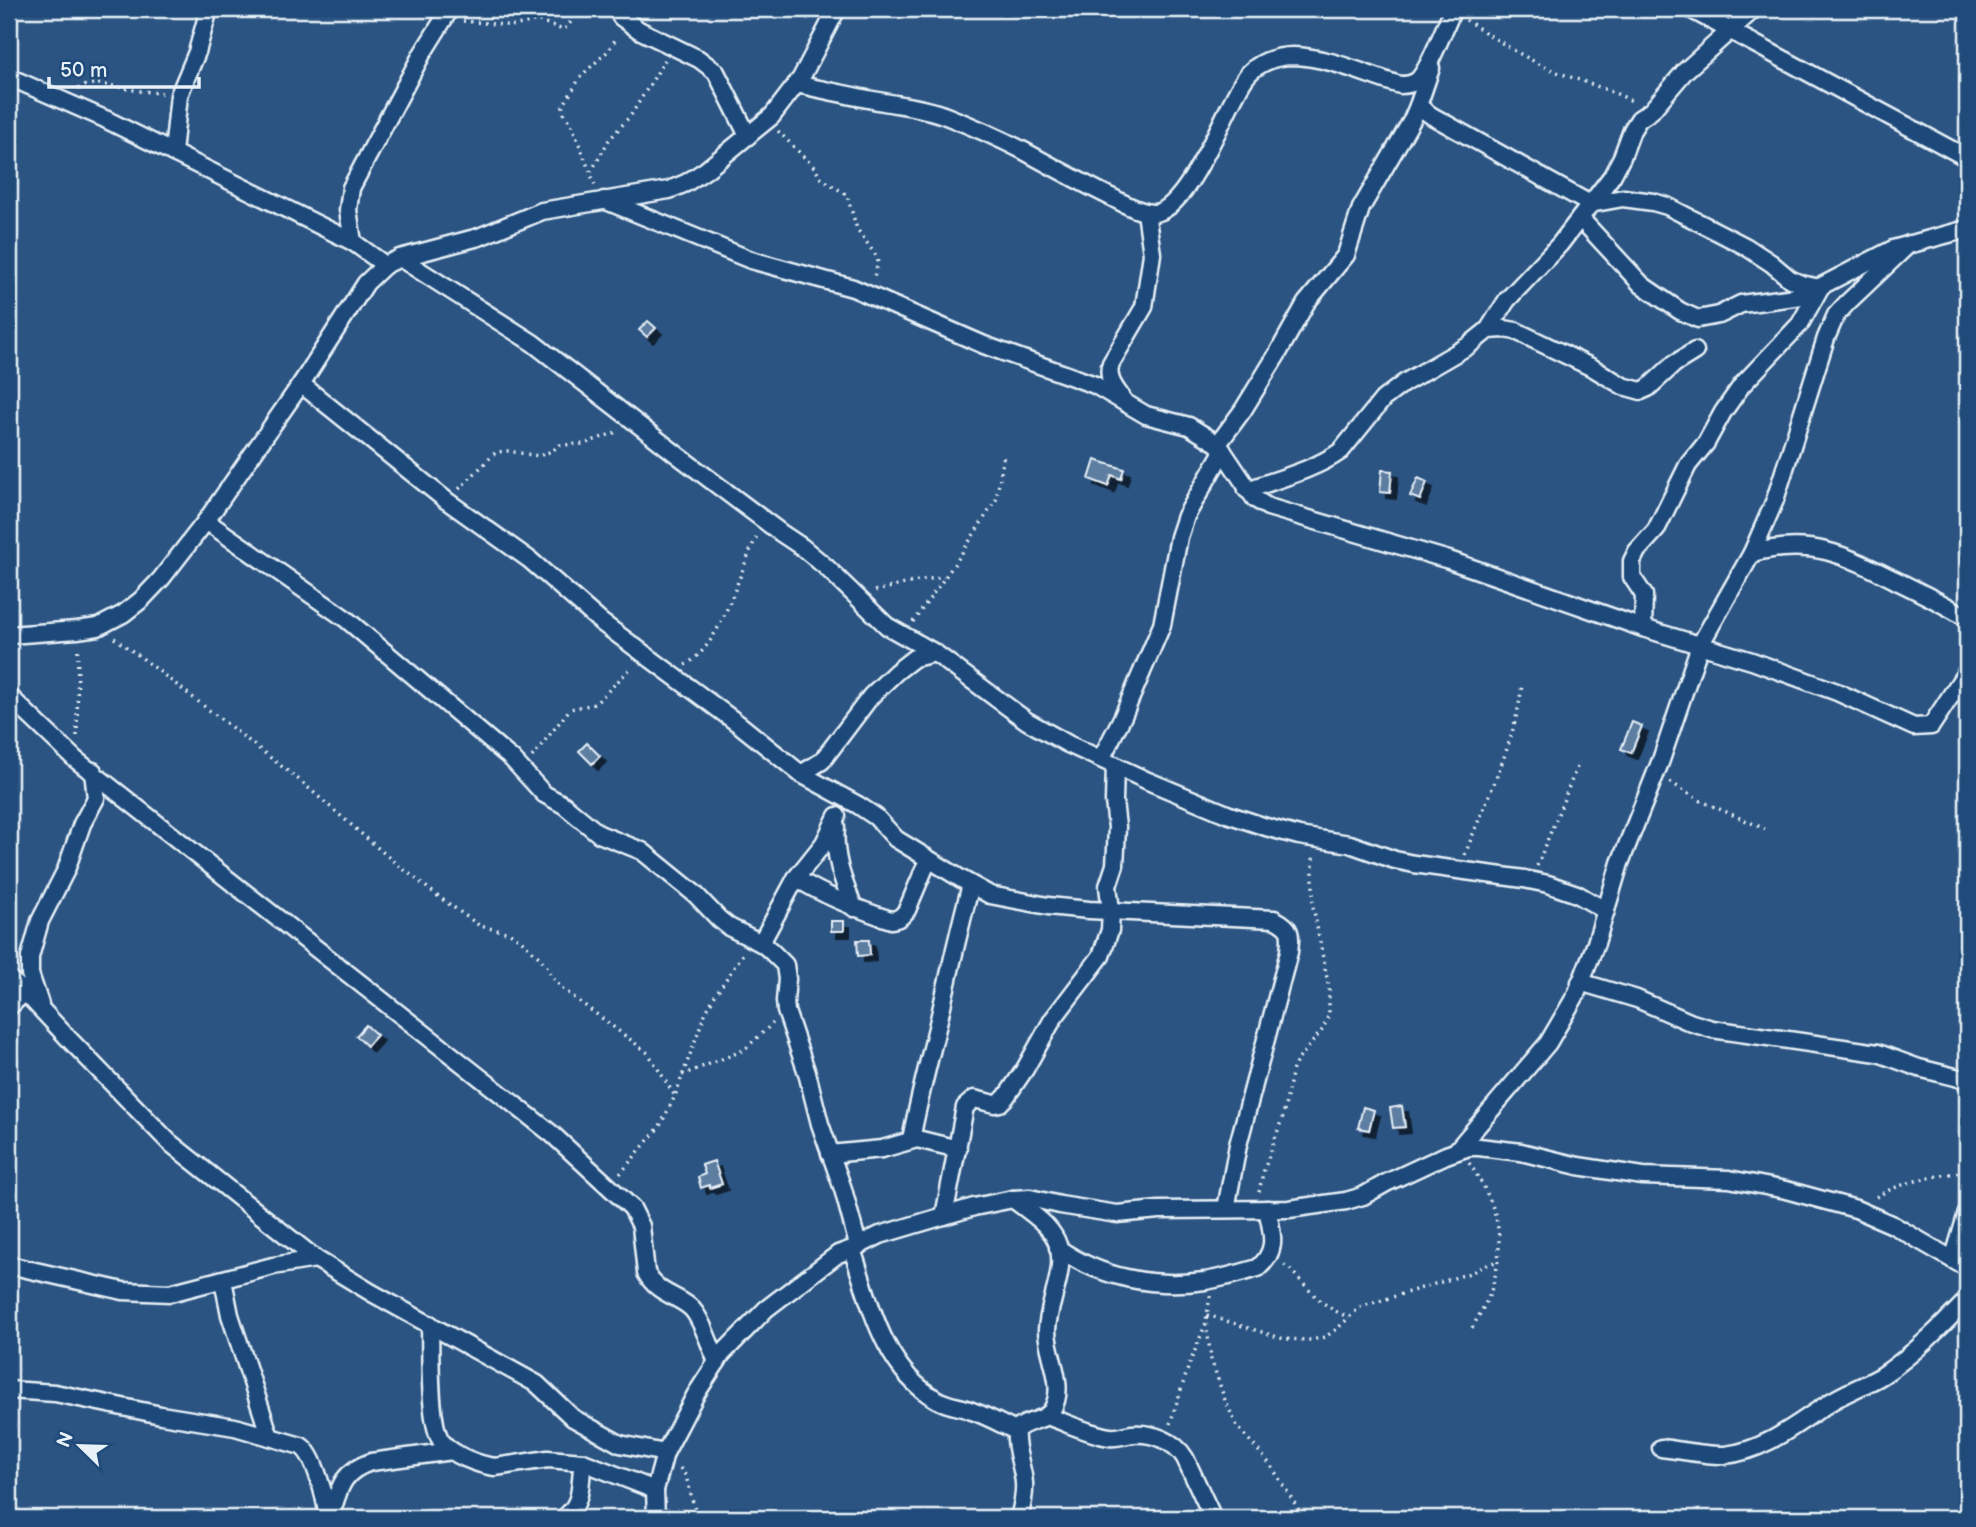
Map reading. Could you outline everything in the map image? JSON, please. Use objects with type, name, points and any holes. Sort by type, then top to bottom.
[{"type":"street","points":[[173,153],[179,95],[197,52],[209,9]]},
{"type":"street","points":[[9,635],[98,627],[123,614],[141,600],[161,579],[206,521],[301,384],[366,283],[393,262],[479,237],[542,211],[669,190],[686,183],[772,116],[796,84],[837,9]]},
{"type":"street","points":[[1690,9],[1967,158]]},
{"type":"street","points":[[1247,490],[1296,473],[1341,451],[1383,399],[1404,383],[1468,346],[1488,330],[1507,300],[1560,244],[1612,176],[1634,125],[1651,111],[1685,71],[1754,9]]},
{"type":"street","points":[[796,84],[917,107],[946,116],[1021,150],[1133,208],[1157,213],[1176,199],[1212,145],[1246,77],[1259,65],[1273,59],[1293,56],[1328,61],[1400,85],[1410,84],[1418,80],[1425,71],[1452,10]]},
{"type":"street","points":[[353,242],[348,210],[351,188],[422,54],[447,14]]},
{"type":"street","points":[[622,14],[639,30],[699,59],[716,72],[748,136]]},
{"type":"street","points":[[944,1216],[965,1107],[974,1099],[995,1104],[1006,1097],[1053,1020],[1101,956],[1110,930],[1108,886],[1115,865],[1117,827],[1108,762],[1123,716],[1162,625],[1179,537],[1186,516],[1221,447],[1306,303],[1346,255],[1361,208],[1418,106],[1436,45]]},
{"type":"street","points":[[9,77],[173,153],[393,262],[533,344],[802,547],[887,626],[935,653],[1027,721],[1068,744],[1227,814],[1266,827],[1350,844],[1395,860],[1531,881],[1577,894],[1606,911]]},
{"type":"street","points":[[1418,106],[1590,204],[1623,198],[1667,206],[1745,246],[1790,279],[1820,288]]},
{"type":"street","points":[[602,200],[751,260],[865,293],[984,345],[1095,385],[1146,415],[1189,426],[1221,447],[1247,490],[1268,507],[1449,561],[1643,628],[1752,661],[1836,692],[1914,727],[1931,726],[1967,671]]},
{"type":"street","points":[[1126,403],[1113,386],[1109,369],[1144,307],[1152,254],[1146,212]]},
{"type":"street","points":[[1580,218],[1642,285],[1680,311],[1698,319],[1711,318],[1741,304],[1802,296],[1871,259],[1909,244],[1967,229]]},
{"type":"street","points":[[1458,1150],[1548,1043],[1576,995],[1596,943],[1620,863],[1656,774],[1700,645],[1752,553],[1776,500],[1826,338],[1836,315],[1909,244]]},
{"type":"street","points":[[1643,628],[1644,595],[1632,577],[1632,561],[1637,551],[1656,530],[1688,465],[1706,443],[1723,412],[1742,385],[1800,324],[1820,288]]},
{"type":"street","points":[[1488,330],[1516,331],[1593,368],[1623,386],[1640,391],[1648,388],[1674,364],[1695,351]]},
{"type":"street","points":[[301,384],[447,501],[530,560],[601,622],[740,725],[801,774],[858,805],[876,817],[896,839],[971,885],[990,895],[1048,906],[1274,919],[1288,928],[1291,935],[1289,952],[1238,1145],[1226,1209]]},
{"type":"street","points":[[206,521],[346,619],[522,769],[544,794],[564,805],[599,834],[642,851],[695,894],[729,927],[758,941],[785,965],[786,1011],[831,1154],[873,1313],[891,1353],[900,1367],[934,1399],[971,1410],[1016,1431]]},
{"type":"street","points":[[1752,553],[1791,546],[1830,551],[1853,559],[1967,618]]},
{"type":"street","points":[[801,774],[822,761],[871,696],[895,672],[914,657],[935,653]]},
{"type":"street","points":[[9,696],[75,759],[552,1134],[632,1208],[643,1239],[649,1279],[670,1297],[692,1309],[717,1363]]},
{"type":"street","points":[[43,1011],[30,974],[30,957],[40,921],[66,870],[82,824],[96,798],[93,771]]},
{"type":"street","points":[[829,790],[835,801],[837,816],[837,860],[854,908]]},
{"type":"street","points":[[758,941],[796,878],[824,843],[837,816]]},
{"type":"street","points":[[796,878],[821,894],[891,920],[902,917],[907,910],[928,860]]},
{"type":"street","points":[[911,1140],[916,1109],[971,885]]},
{"type":"street","points":[[9,979],[25,992],[169,1142],[316,1259],[537,1384],[573,1418],[620,1444],[666,1451]]},
{"type":"street","points":[[1580,982],[1637,999],[1712,1029],[1878,1053],[1919,1069],[1967,1080]]},
{"type":"street","points":[[9,1007],[25,992]]},
{"type":"street","points":[[831,1154],[882,1149],[911,1140],[927,1140],[958,1149]]},
{"type":"street","points":[[656,1518],[655,1490],[666,1451],[696,1394],[722,1354],[766,1309],[838,1254],[880,1235],[974,1207],[1030,1198],[1117,1214],[1159,1210],[1289,1209],[1355,1199],[1458,1150],[1479,1147],[1643,1176],[1739,1181],[1786,1189],[1856,1209],[1894,1224],[1960,1264],[1967,1213]]},
{"type":"street","points":[[1013,1199],[1048,1228],[1060,1255],[1047,1332],[1057,1392],[1052,1410],[1047,1416],[1023,1424],[1016,1431],[1024,1482],[1019,1518]]},
{"type":"street","points":[[1058,1248],[1074,1259],[1133,1280],[1154,1283],[1204,1281],[1258,1268],[1270,1256],[1272,1245],[1261,1209]]},
{"type":"street","points":[[9,1265],[123,1290],[170,1293],[273,1266],[316,1259]]},
{"type":"street","points":[[223,1280],[230,1315],[270,1437]]},
{"type":"street","points":[[1661,1448],[1724,1455],[1751,1448],[1792,1429],[1827,1404],[1857,1386],[1879,1377],[1902,1361],[1967,1300]]},
{"type":"street","points":[[430,1324],[434,1422],[440,1441],[452,1451],[488,1466],[548,1460],[583,1462],[655,1490]]},
{"type":"street","points":[[9,1390],[55,1393],[235,1427],[300,1446],[308,1451],[329,1518]]},
{"type":"street","points":[[1047,1416],[1110,1437],[1141,1434],[1164,1439],[1180,1450],[1185,1458],[1213,1518]]},
{"type":"street","points":[[329,1518],[341,1485],[352,1470],[359,1466],[452,1451]]},
{"type":"street","points":[[564,1518],[576,1506],[581,1490],[583,1462]]},
{"type":"path","points":[[447,14],[514,26],[537,20],[563,30],[573,16],[583,9]]},
{"type":"path","points":[[1452,10],[1555,71],[1618,94],[1651,111]]},
{"type":"path","points":[[602,200],[563,106],[581,76],[608,51],[622,14]]},
{"type":"path","points":[[591,172],[609,140],[631,115],[674,48]]},
{"type":"path","points":[[61,100],[86,84],[94,83],[179,95]]},
{"type":"path","points":[[772,116],[779,133],[813,166],[821,178],[847,195],[857,229],[877,257],[874,279],[865,293]]},
{"type":"path","points":[[447,501],[496,452],[539,456],[560,445],[584,444],[639,425]]},
{"type":"path","points":[[904,636],[996,500],[1004,456]]},
{"type":"path","points":[[666,671],[693,660],[707,645],[723,616],[759,532],[760,517]]},
{"type":"path","points":[[856,596],[944,577]]},
{"type":"path","points":[[98,627],[142,657],[298,779],[439,897],[480,926],[510,933],[523,942],[540,958],[563,989],[648,1054],[675,1096]]},
{"type":"path","points":[[75,759],[78,720],[77,630]]},
{"type":"path","points":[[522,769],[570,709],[595,704],[645,655]]},
{"type":"path","points":[[1459,870],[1475,826],[1501,770],[1520,706],[1522,684]]},
{"type":"path","points":[[1531,881],[1579,762]]},
{"type":"path","points":[[1656,774],[1699,800],[1765,830]]},
{"type":"path","points":[[1967,782],[1963,798],[1967,805]]},
{"type":"path","points":[[1261,1209],[1263,1173],[1283,1116],[1293,1069],[1324,1029],[1329,1014],[1329,989],[1312,906],[1313,838]]},
{"type":"path","points":[[1967,912],[1962,942],[1967,950]]},
{"type":"path","points":[[609,1187],[660,1126],[675,1096],[699,1028],[714,997],[758,941]]},
{"type":"path","points":[[682,1075],[744,1050],[786,1011]]},
{"type":"path","points":[[1458,1150],[1490,1198],[1499,1223],[1497,1261],[1490,1292],[1471,1330]]},
{"type":"path","points":[[1856,1209],[1884,1192],[1904,1185],[1967,1171]]},
{"type":"path","points":[[1270,1256],[1289,1268],[1319,1300],[1335,1312],[1349,1317]]},
{"type":"path","points":[[1208,1315],[1284,1339],[1325,1337],[1339,1328],[1360,1307],[1429,1287],[1497,1261]]},
{"type":"path","points":[[1164,1439],[1208,1315],[1212,1279]]},
{"type":"path","points":[[1206,1321],[1211,1359],[1237,1426],[1278,1475],[1304,1518]]},
{"type":"path","points":[[666,1451],[686,1476],[697,1518]]},
{"type":"building","points":[[648,321],[656,328],[647,337],[639,330]]},
{"type":"building","points":[[1095,460],[1124,469],[1121,479],[1112,475],[1108,486],[1089,479]]},
{"type":"building","points":[[1382,470],[1392,471],[1390,493],[1380,492]]},
{"type":"building","points":[[1418,478],[1427,482],[1420,500],[1410,496]]},
{"type":"building","points":[[1632,722],[1642,726],[1631,753],[1621,749]]},
{"type":"building","points":[[587,743],[600,756],[592,764],[579,751]]},
{"type":"building","points":[[831,921],[844,921],[844,931],[831,931]]},
{"type":"building","points":[[857,940],[869,940],[870,955],[858,956]]},
{"type":"building","points":[[366,1025],[377,1035],[367,1046],[356,1036]]},
{"type":"building","points":[[1402,1106],[1405,1127],[1393,1128],[1390,1108]]},
{"type":"building","points":[[1363,1107],[1374,1110],[1369,1130],[1358,1128]]},
{"type":"building","points":[[714,1161],[722,1184],[701,1188],[698,1177],[705,1174],[702,1165]]}]
